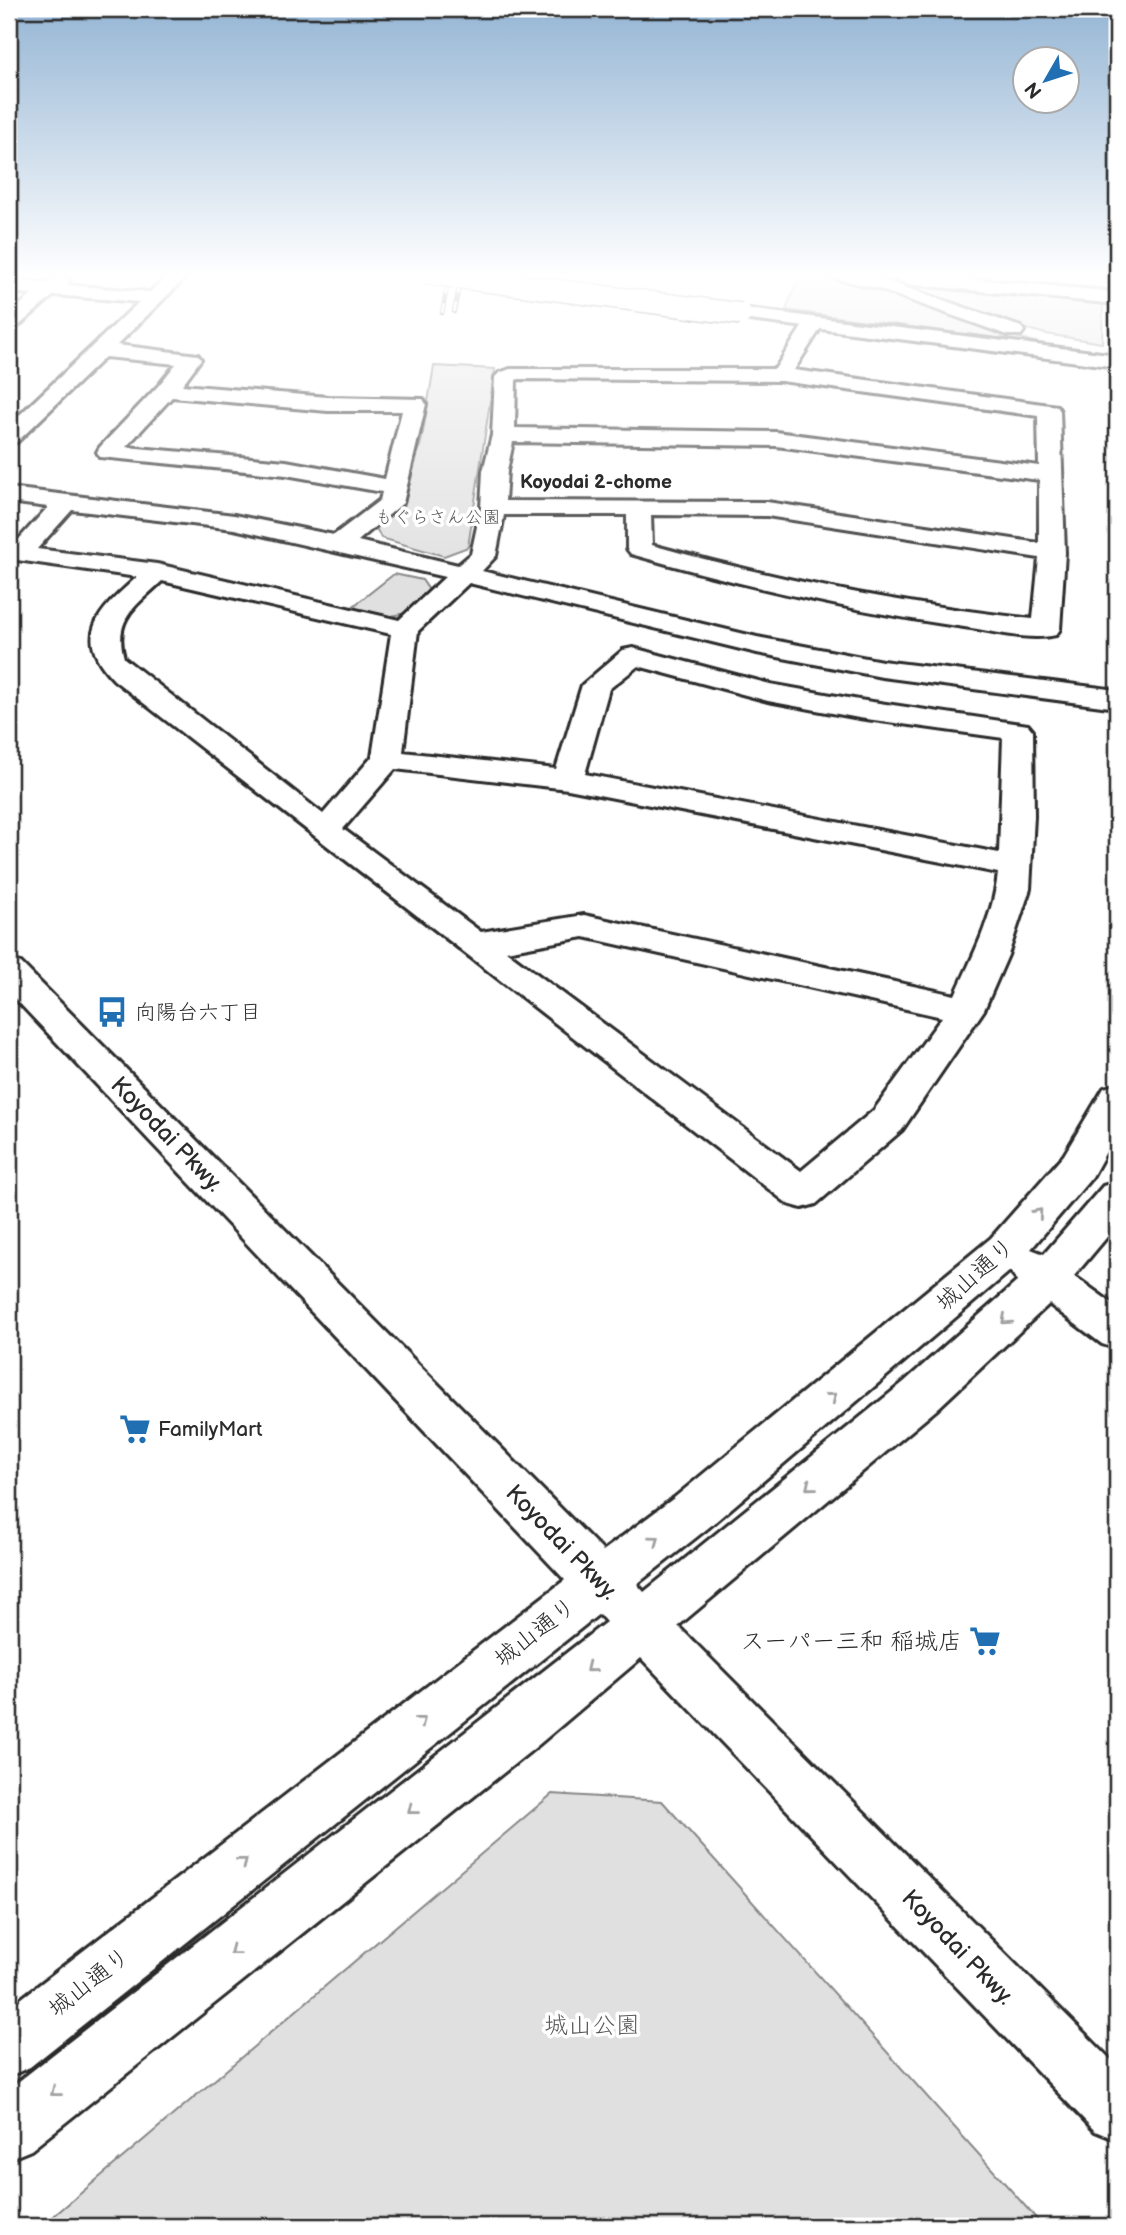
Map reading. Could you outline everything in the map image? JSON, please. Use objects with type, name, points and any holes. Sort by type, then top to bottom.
[{"type":"street","points":[[9,437],[71,377]]},
{"type":"street","points":[[177,377],[108,452],[286,468],[396,488]]},
{"type":"street","points":[[325,831],[387,759],[405,629],[483,556],[503,435],[506,377]]},
{"type":"street","points":[[639,508],[640,549],[789,590],[1046,629],[1052,553],[1049,411],[798,377]]},
{"type":"street","points":[[167,390],[328,404],[415,404],[391,503],[339,544]]},
{"type":"street","points":[[503,435],[776,439],[1051,474]]},
{"type":"street","points":[[9,495],[234,522],[339,544],[769,648],[882,669],[1117,699]]},
{"type":"street","points":[[67,501],[19,554],[158,572],[405,629]]},
{"type":"street","points":[[493,508],[767,509],[1052,553]]},
{"type":"street","points":[[158,572],[111,615],[106,643],[111,661],[325,831],[802,1193],[888,1120],[966,1010],[991,955],[1013,889],[1018,816],[1018,731],[859,709],[768,692],[633,656],[596,685],[568,780]]},
{"type":"street","points":[[387,759],[568,780],[1013,866]]},
{"type":"street","points":[[474,945],[584,926],[966,1010]]},
{"type":"street","name":"Koyodai Pkwy.","points":[[9,971],[1117,2109]]},
{"type":"street","name":"城山通り","points":[[9,2046],[781,1439],[1006,1250],[1078,1166],[1117,1098]]},
{"type":"street","points":[[9,2128],[507,1735],[920,1396],[1013,1314],[1047,1279],[1117,1197]]},
{"type":"street","points":[[1006,1250],[1117,1331]]},
{"type":"green space","name":"もぐらさん公園","points":[[432,377],[494,377],[468,547],[444,556],[381,538],[376,528],[405,502],[422,438]]},
{"type":"green space","name":"もぐらさん公園","points":[[394,574],[422,580],[429,590],[410,612],[387,617],[351,608]]},
{"type":"green space","name":"城山公園","points":[[552,1794],[662,1801],[1043,2226],[42,2226]]},
{"type":"place","name":"向陽台六丁目","points":[[112,1012]]},
{"type":"place","name":"FamilyMart","points":[[135,1429]]},
{"type":"place","name":"スーパー三和 稲城店","points":[[985,1641]]},
{"type":"district","name":"Koyodai 2-chome","points":[[596,481]]}]
